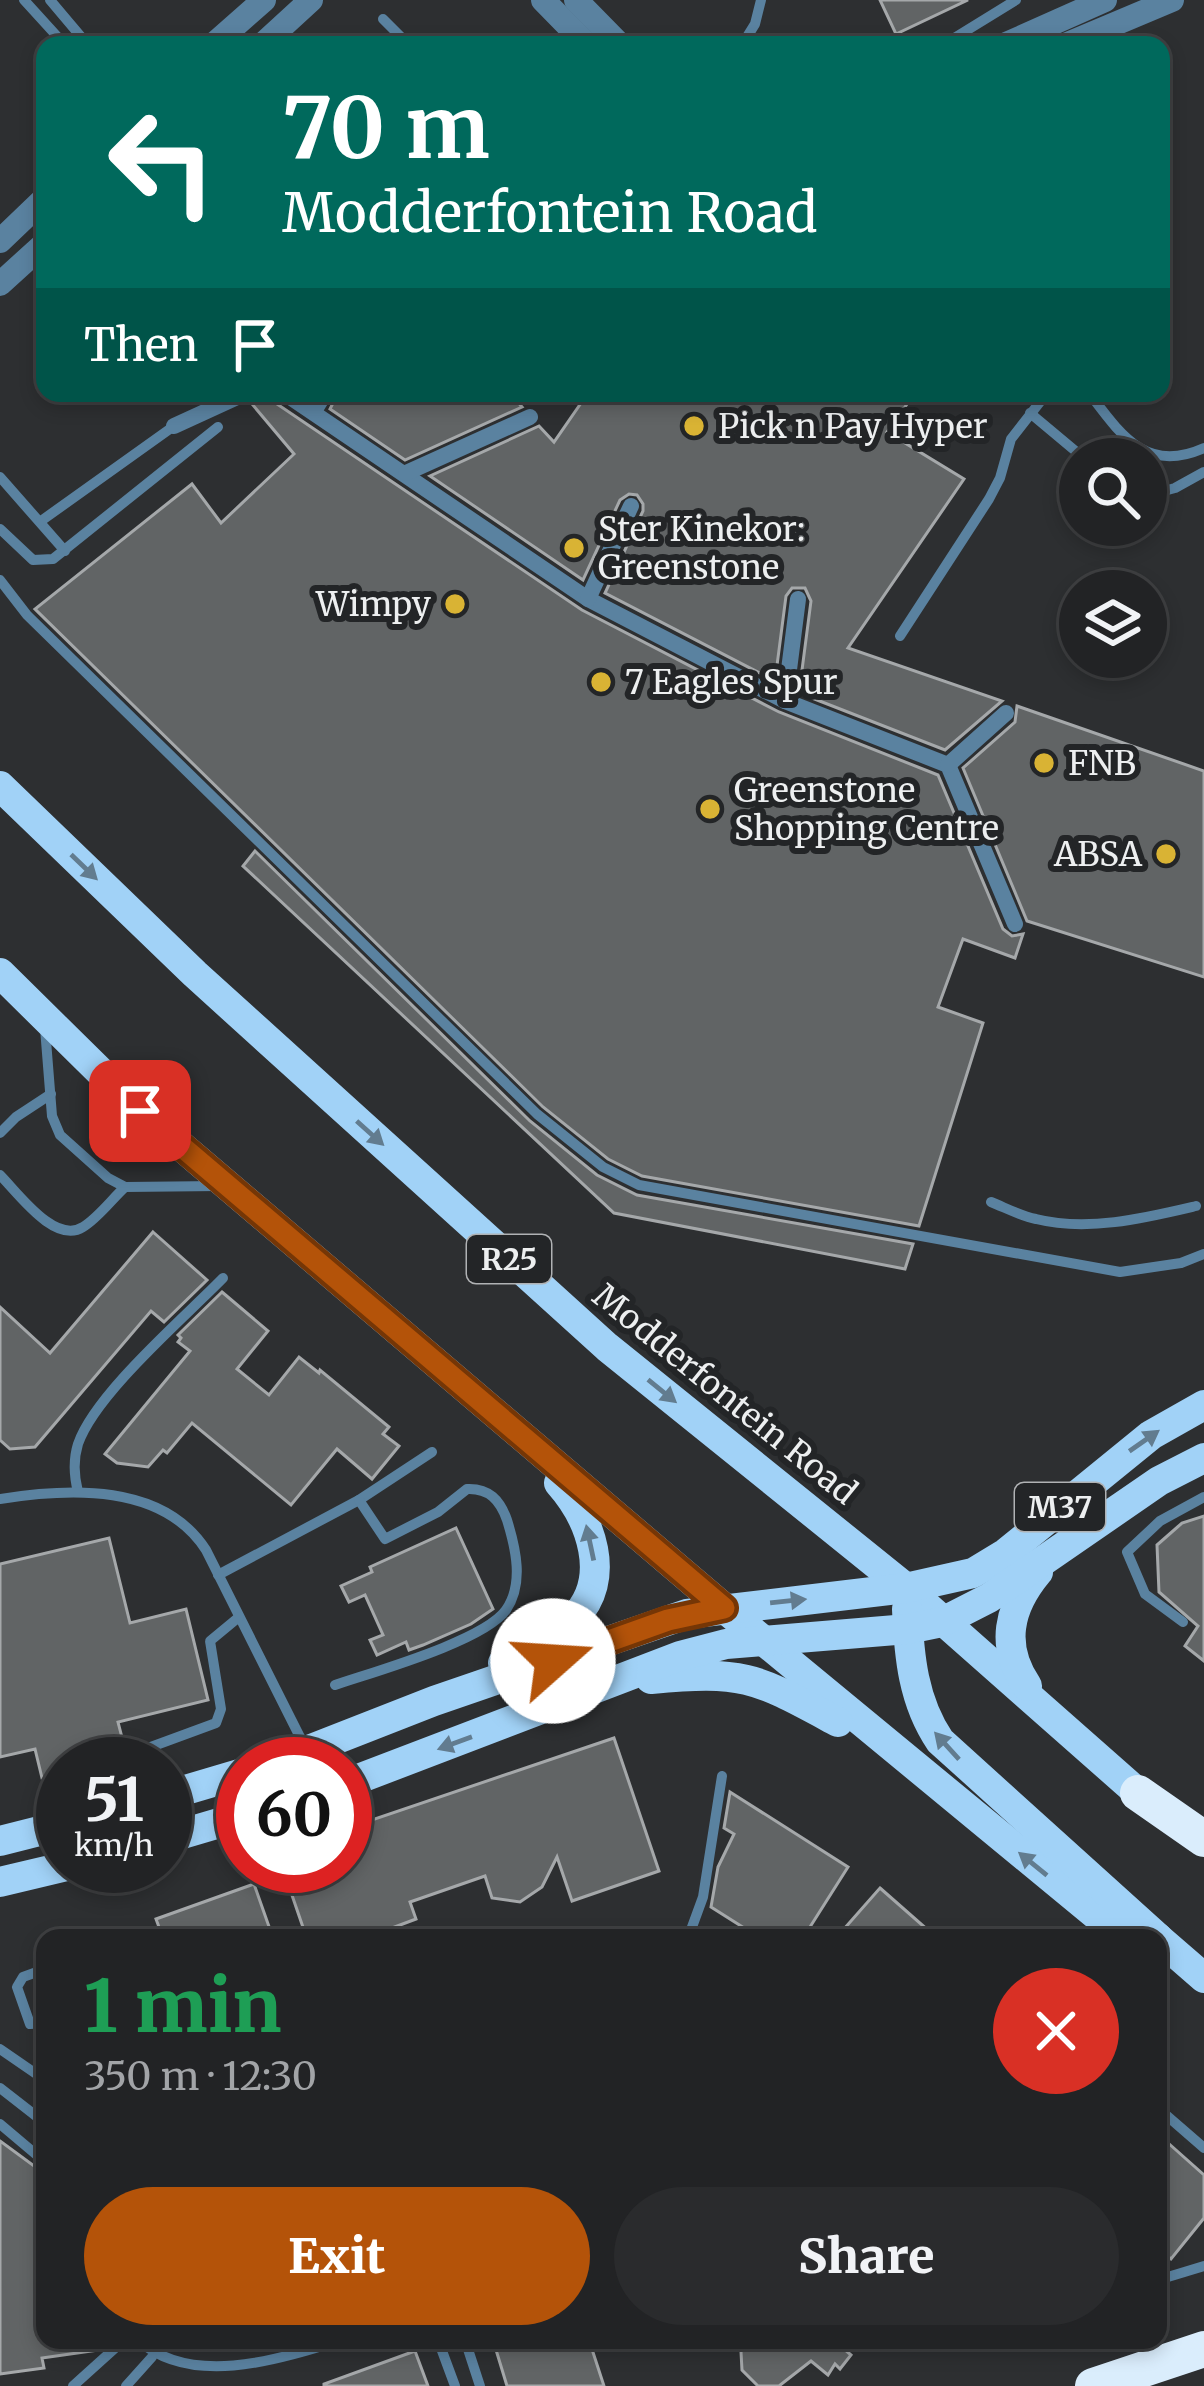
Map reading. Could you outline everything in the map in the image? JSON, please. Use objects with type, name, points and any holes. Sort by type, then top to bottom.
[{"type":"highway","points":[[1138,1792],[1204,1839]]},
{"type":"highway","points":[[1093,2386],[1204,2349]]},
{"type":"highway","points":[[1155,2386],[1204,2370]]},
{"type":"main road","name":"Modderfontein Road","points":[[0,786],[196,974],[607,1347],[906,1588],[1204,1850]]},
{"type":"main road","points":[[0,973],[140,1111],[724,1608],[1113,1929]]},
{"type":"main road","points":[[432,1359],[568,1492],[589,1528],[595,1558],[588,1596],[574,1618],[526,1651],[434,1700]]},
{"type":"main road","name":"M37","points":[[354,1737],[434,1700],[668,1620],[724,1608],[906,1588],[960,1576],[992,1562],[1151,1435],[1204,1405]]},
{"type":"main road","name":"M37","points":[[372,1774],[680,1656],[727,1644],[942,1622],[988,1598],[1159,1481],[1204,1458]]},
{"type":"main road","points":[[1040,1706],[1015,1668],[1009,1637],[1015,1605],[1024,1589],[1058,1550]]},
{"type":"main road","points":[[906,1588],[917,1691],[940,1741],[1148,1929]]},
{"type":"main road","points":[[621,1682],[708,1673],[752,1678],[897,1753]]},
{"type":"main road","points":[[0,1841],[36,1832]]},
{"type":"main road","points":[[0,1882],[36,1873]]},
{"type":"main road","points":[[1167,1946],[1204,1978]]},
{"type":"main road","points":[[1167,1973],[1204,2003]]},
{"type":"street","points":[[223,36],[264,0]]},
{"type":"street","points":[[272,36],[311,0]]},
{"type":"street","points":[[543,0],[578,36]]},
{"type":"street","points":[[576,0],[611,36]]},
{"type":"street","points":[[1024,36],[1105,0]]},
{"type":"street","points":[[1086,36],[1172,0]]},
{"type":"street","points":[[0,241],[36,207]]},
{"type":"street","points":[[0,284],[36,251]]},
{"type":"street","points":[[174,427],[227,402]]},
{"type":"street","points":[[299,402],[588,599],[785,701],[948,765],[1015,924]]},
{"type":"street","points":[[314,411],[320,402]]},
{"type":"street","points":[[406,473],[530,417]]},
{"type":"street","points":[[588,599],[631,506]]},
{"type":"street","points":[[785,701],[798,599]]},
{"type":"street","points":[[948,765],[1006,713]]},
{"type":"lane","points":[[24,0],[56,36]]},
{"type":"lane","points":[[50,0],[80,36]]},
{"type":"lane","points":[[747,36],[761,0]]},
{"type":"lane","points":[[958,36],[1016,0]]},
{"type":"lane","points":[[383,19],[401,36]]},
{"type":"lane","points":[[753,36],[754,24]]},
{"type":"lane","points":[[900,636],[989,499],[1005,465],[1010,439],[1039,402]]},
{"type":"lane","points":[[1096,402],[1133,446],[1146,452],[1183,457],[1204,448]]},
{"type":"lane","points":[[1030,413],[1060,438]]},
{"type":"lane","points":[[41,521],[174,427]]},
{"type":"lane","points":[[0,529],[33,560],[53,560],[218,427]]},
{"type":"lane","points":[[1167,490],[1204,472]]},
{"type":"lane","points":[[0,477],[65,551]]},
{"type":"lane","points":[[0,580],[27,615],[520,1097],[603,1167],[639,1184],[1120,1272],[1204,1264]]},
{"type":"lane","points":[[43,1015],[52,1116],[59,1135],[125,1187],[229,1186]]},
{"type":"lane","points":[[0,1133],[51,1094]]},
{"type":"lane","points":[[0,1175],[53,1227],[66,1231],[81,1230],[125,1187]]},
{"type":"lane","points":[[992,1202],[1036,1220],[1083,1223],[1140,1220],[1196,1206]]},
{"type":"lane","points":[[1181,1263],[1204,1254]]},
{"type":"lane","points":[[78,1492],[75,1460],[89,1423],[114,1390],[223,1278]]},
{"type":"lane","points":[[218,1575],[359,1500],[432,1452]]},
{"type":"lane","points":[[335,1685],[483,1627],[506,1609],[517,1582],[508,1523],[489,1492],[467,1489],[438,1512],[385,1539],[359,1500]]},
{"type":"lane","points":[[0,1499],[78,1492],[125,1498],[177,1516],[197,1535],[299,1737]]},
{"type":"lane","points":[[1183,1622],[1145,1594],[1127,1552],[1160,1521],[1204,1498]]},
{"type":"lane","points":[[177,1737],[215,1723],[221,1709],[210,1641],[239,1617]]},
{"type":"lane","points":[[691,1929],[703,1897],[722,1776]]},
{"type":"lane","points":[[36,1972],[23,1977],[17,1987],[30,2024],[36,2024]]},
{"type":"lane","points":[[0,2050],[36,2074]]},
{"type":"lane","points":[[0,2088],[36,2115]]},
{"type":"lane","points":[[1167,2116],[1204,2148]]},
{"type":"lane","points":[[0,2124],[36,2154]]},
{"type":"lane","points":[[1167,2277],[1204,2266]]},
{"type":"lane","points":[[73,2386],[114,2349]]},
{"type":"lane","points":[[145,2349],[178,2375],[214,2380],[312,2349]]},
{"type":"lane","points":[[287,2349],[290,2356]]},
{"type":"lane","points":[[441,2349],[455,2386]]},
{"type":"lane","points":[[468,2349],[480,2386]]},
{"type":"lane","points":[[126,2386],[152,2357]]},
{"type":"building","points":[[880,0],[968,0],[896,34]]},
{"type":"building","name":"Greenstone Shopping Centre","points":[[276,402],[582,610],[779,712],[938,775],[1003,929],[1012,936],[1023,934],[1015,958],[963,939],[938,1007],[983,1023],[919,1226],[642,1176],[608,1159],[543,1107],[35,609],[192,484],[221,523],[294,454],[252,404]]},
{"type":"building","points":[[334,402],[518,402],[522,407],[405,460],[330,409]]},
{"type":"building","points":[[582,402],[909,402],[887,432],[964,479],[848,648],[1002,701],[945,750],[799,693],[811,601],[805,588],[792,588],[786,596],[775,681],[605,593],[643,511],[637,495],[620,500],[583,580],[430,476],[539,426],[554,442]]},
{"type":"building","points":[[1017,706],[1204,771],[1204,977],[1027,921],[963,768],[1015,722]]},
{"type":"building","points":[[255,851],[530,1121],[597,1175],[637,1195],[913,1244],[905,1269],[614,1213],[243,866]]},
{"type":"building","points":[[153,1232],[207,1280],[164,1322],[151,1311],[35,1447],[10,1449],[0,1440],[0,1307],[50,1353]]},
{"type":"building","points":[[222,1292],[268,1331],[237,1369],[269,1395],[299,1357],[389,1427],[383,1434],[399,1446],[372,1479],[337,1449],[291,1505],[192,1423],[148,1467],[117,1463],[105,1454],[190,1351],[178,1342],[178,1335]]},
{"type":"building","points":[[1204,1516],[1204,1661],[1185,1646],[1198,1626],[1159,1592],[1157,1545],[1182,1523]]},
{"type":"building","points":[[456,1528],[493,1609],[423,1645],[409,1650],[406,1642],[377,1655],[370,1640],[383,1635],[365,1595],[349,1602],[341,1586],[372,1572],[370,1567]]},
{"type":"building","points":[[109,1538],[130,1623],[186,1609],[208,1700],[118,1722],[122,1737],[36,1737],[36,1753],[35,1749],[0,1757],[0,1564]]},
{"type":"building","points":[[614,1738],[659,1871],[572,1901],[557,1857],[542,1887],[520,1902],[492,1898],[485,1876],[410,1902],[416,1919],[392,1929],[304,1929],[291,1893],[372,1893],[372,1820]]},
{"type":"building","points":[[730,1792],[848,1867],[809,1929],[746,1929],[711,1907],[718,1867],[734,1834],[724,1828]]},
{"type":"building","points":[[880,1888],[927,1929],[844,1929]]},
{"type":"building","points":[[229,1893],[257,1893],[270,1929],[160,1929],[156,1919]]},
{"type":"building","points":[[0,2141],[36,2167],[36,2349],[99,2349],[42,2358],[44,2368],[0,2374]]},
{"type":"building","points":[[1167,2142],[1204,2175],[1204,2218],[1171,2259],[1167,2256]]},
{"type":"building","points":[[496,2349],[592,2349],[604,2386],[507,2386]]},
{"type":"building","points":[[844,2349],[851,2355],[840,2369],[835,2364],[828,2375],[811,2361],[779,2386],[758,2386],[742,2370],[741,2352]]},
{"type":"building","points":[[415,2351],[428,2386],[324,2386],[324,2384]]},
{"type":"place","name":"Pick n Pay Hyper","points":[[694,426]]},
{"type":"place","name":"Ster Kinekor: Greenstone","points":[[574,548]]},
{"type":"place","name":"Wimpy","points":[[455,604]]},
{"type":"place","name":"7 Eagles Spur","points":[[601,682]]},
{"type":"place","name":"FNB","points":[[1044,763]]},
{"type":"place","name":"Greenstone Shopping Centre","points":[[710,809]]},
{"type":"place","name":"ABSA","points":[[1166,854]]},
{"type":"route","points":[[140,1111],[724,1608],[668,1620],[553,1661]]}]
